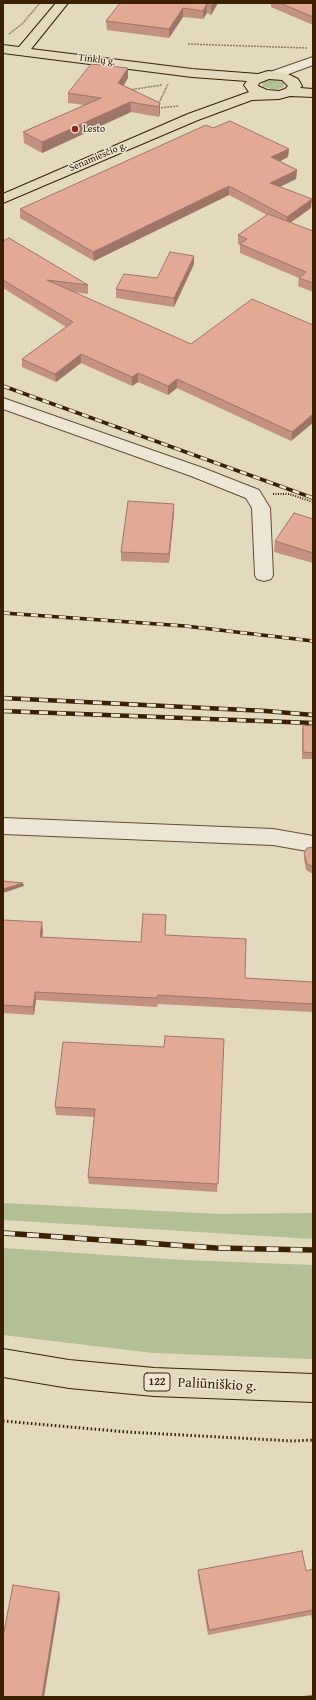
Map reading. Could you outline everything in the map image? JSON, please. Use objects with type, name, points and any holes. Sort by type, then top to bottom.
[{"type":"main road","points":[[23,51],[62,3]]},
{"type":"main road","name":"Tinklų g.","points":[[3,49],[192,73],[253,83]]},
{"type":"main road","name":"Tinklų g.","points":[[192,73],[215,78],[253,83]]},
{"type":"main road","points":[[275,75],[286,77],[292,86],[313,93]]},
{"type":"main road","name":"Senamiesčio g.","points":[[3,199],[253,83],[275,75]]},
{"type":"main road","name":"Tinklų g.","points":[[215,78],[227,85],[229,88]]},
{"type":"main road","points":[[253,83],[256,91],[266,94]]},
{"type":"main road","points":[[292,86],[313,88]]},
{"type":"main road","name":"Senamiesčio g.","points":[[193,111],[250,96],[266,94],[279,95],[292,86]]},
{"type":"main road","name":"Senamiesčio g.","points":[[193,111],[227,92],[229,88]]},
{"type":"main road","name":"Paliūniškio g.","points":[[3,1363],[69,1374],[154,1382],[313,1388]]},
{"type":"street","name":"Senamiesčio g.","points":[[275,75],[313,61]]},
{"type":"street","points":[[292,86],[313,66]]},
{"type":"street","points":[[3,404],[197,472],[253,494],[262,508],[264,575]]},
{"type":"street","points":[[3,826],[273,837],[313,844]]},
{"type":"path","points":[[8,35],[13,33],[40,3]]},
{"type":"path","points":[[188,44],[313,48]]},
{"type":"path","points":[[157,108],[171,78]]},
{"type":"path","points":[[129,90],[168,84]]},
{"type":"path","points":[[157,108],[193,111]]},
{"type":"path","points":[[157,108],[164,111]]},
{"type":"path","points":[[253,494],[289,494],[313,502]]},
{"type":"path","points":[[3,1421],[135,1432],[293,1441],[313,1440]]},
{"type":"green space","points":[[274,80],[283,82],[284,87],[275,90],[262,86],[264,81]]},
{"type":"green space","points":[[3,1203],[219,1214],[313,1213],[313,1239],[3,1220]]},
{"type":"green space","points":[[3,1248],[183,1260],[313,1265],[313,1359],[153,1353],[3,1335]]},
{"type":"building","points":[[120,3],[213,3],[211,6],[207,4],[203,11],[183,8],[169,29],[106,21]]},
{"type":"building","points":[[280,3],[313,3],[313,17]]},
{"type":"building","points":[[91,64],[128,68],[118,83],[160,103],[159,107],[130,102],[42,142],[23,132],[101,98],[68,93]]},
{"type":"building","points":[[230,121],[289,149],[271,157],[297,170],[270,183],[312,199],[287,217],[229,186],[93,252],[20,209],[206,125],[213,128]]},
{"type":"building","points":[[268,214],[313,231],[313,283],[299,278],[306,272],[240,244],[247,239],[238,235]]},
{"type":"building","points":[[9,238],[88,285],[47,280],[191,344],[252,299],[313,325],[313,414],[292,432],[177,379],[168,386],[138,373],[132,377],[81,354],[55,374],[22,359],[73,322],[3,280],[3,241]]},
{"type":"building","points":[[170,252],[194,256],[174,298],[116,289],[124,274],[157,278]]},
{"type":"building","points":[[128,501],[174,504],[169,554],[121,552]]},
{"type":"building","points":[[294,513],[313,519],[313,553],[275,541]]},
{"type":"building","points":[[303,725],[313,726],[313,753],[303,752]]},
{"type":"building","points":[[313,847],[313,867],[307,864],[304,853],[307,848]]},
{"type":"building","points":[[3,881],[23,883],[3,889]]},
{"type":"building","points":[[143,914],[166,915],[165,935],[246,939],[245,978],[313,982],[313,1004],[158,995],[157,998],[35,992],[33,1007],[3,1005],[3,920],[42,922],[40,937],[141,942]]},
{"type":"building","points":[[165,1036],[224,1039],[218,1184],[88,1177],[95,1109],[55,1107],[63,1042],[164,1047]]},
{"type":"building","points":[[302,1551],[306,1571],[313,1569],[313,1610],[209,1630],[198,1570]]},
{"type":"building","points":[[13,1585],[59,1592],[42,1697],[3,1697],[3,1637]]},
{"type":"building","points":[[313,1695],[313,1697],[301,1697]]},
{"type":"railway","points":[[3,386],[313,498]]},
{"type":"railway","points":[[3,613],[185,626],[313,641]]},
{"type":"railway","points":[[3,698],[266,711],[313,715]]},
{"type":"railway","points":[[3,711],[313,723]]},
{"type":"railway","points":[[3,1233],[216,1248],[313,1250]]},
{"type":"place","name":"Lesto","points":[[75,129]]}]
